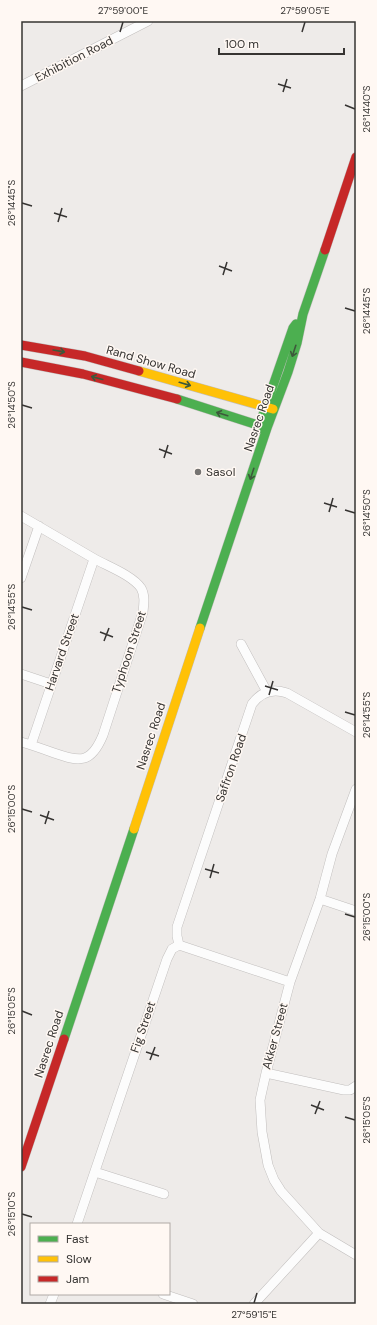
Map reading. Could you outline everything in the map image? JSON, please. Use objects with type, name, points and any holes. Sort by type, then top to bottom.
[{"type":"main road","name":"Nasrec Road","points":[[21,1145],[211,576],[270,408],[293,328],[303,314],[356,157]]},
{"type":"main road","name":"Rand Show Road","points":[[21,345],[84,356],[270,408]]},
{"type":"main road","points":[[21,362],[83,374],[173,398],[263,427]]},
{"type":"main road","name":"Nasrec Road","points":[[21,1167],[263,427]]},
{"type":"street","name":"Exhibition Road","points":[[21,86],[148,21]]},
{"type":"street","name":"Typhoon Street","points":[[21,516],[94,559],[125,575],[140,587],[144,599],[143,612],[103,735],[95,750],[83,759],[69,758],[21,742]]},
{"type":"street","points":[[21,578],[39,526]]},
{"type":"street","name":"Harvard Street","points":[[30,745],[94,559]]},
{"type":"street","points":[[241,644],[267,692],[276,691],[287,693],[356,732]]},
{"type":"street","points":[[21,674],[51,684]]},
{"type":"street","name":"Saffron Road","points":[[179,945],[177,927],[252,704],[256,699],[267,692]]},
{"type":"street","name":"Akker Street","points":[[356,789],[332,854],[320,899],[290,982],[260,1100],[262,1132],[270,1170],[274,1180],[281,1191],[319,1233],[356,1255]]},
{"type":"street","points":[[320,899],[356,911]]},
{"type":"street","points":[[179,945],[290,982]]},
{"type":"street","name":"Fig Street","points":[[77,1223],[167,959],[172,949],[179,945]]},
{"type":"street","points":[[266,1073],[344,1090],[350,1090],[356,1086]]},
{"type":"street","points":[[95,1172],[164,1194]]},
{"type":"street","points":[[254,1304],[319,1233]]},
{"type":"street","points":[[167,1295],[193,1304]]},
{"type":"traffic: fast","points":[[200,628],[267,428],[288,372],[297,343],[303,314],[325,250]]},
{"type":"traffic: fast","points":[[258,429],[293,328],[296,324]]},
{"type":"traffic: fast","points":[[177,399],[267,428]]},
{"type":"traffic: fast","points":[[64,1039],[134,829]]},
{"type":"traffic: slow","points":[[139,371],[273,409]]},
{"type":"traffic: slow","points":[[134,829],[200,628]]},
{"type":"traffic: jam","points":[[325,250],[356,157]]},
{"type":"traffic: jam","points":[[21,345],[85,356],[139,371]]},
{"type":"traffic: jam","points":[[21,362],[83,374],[177,399]]},
{"type":"traffic: jam","points":[[21,1167],[64,1039]]},
{"type":"place","name":"Sasol","points":[[198,472]]}]
